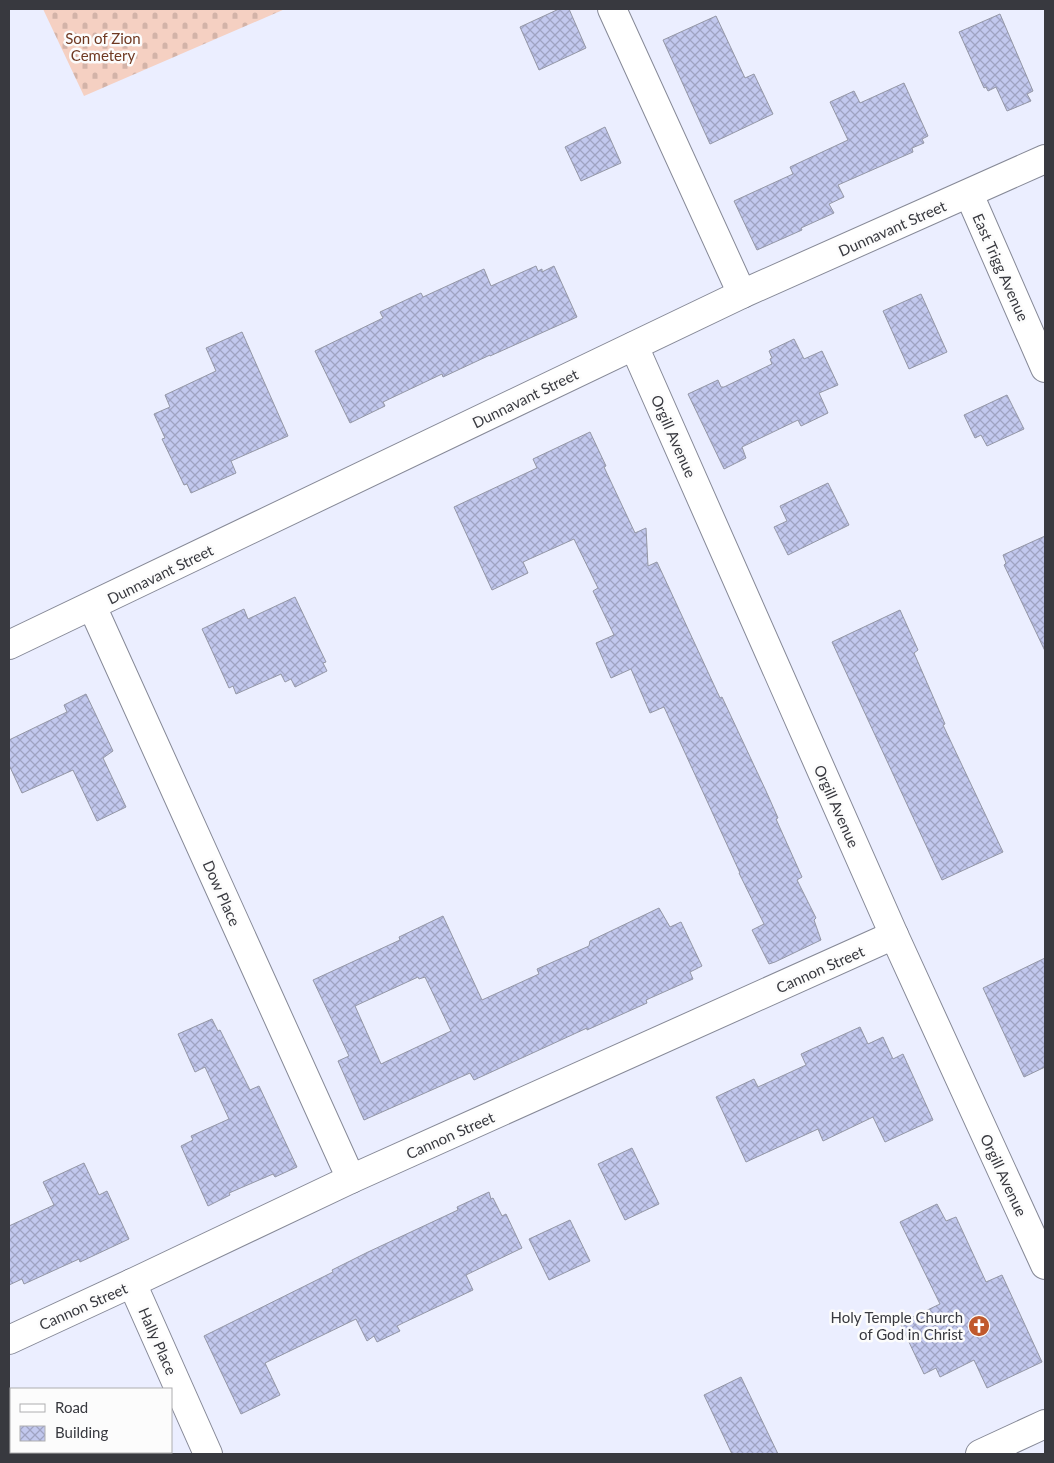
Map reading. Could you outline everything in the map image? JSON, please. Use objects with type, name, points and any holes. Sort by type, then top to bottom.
[{"type":"street","points":[[612,9],[742,294]]},
{"type":"street","name":"Dunnavant Street","points":[[9,646],[742,294],[1045,159]]},
{"type":"street","name":"East Trigg Avenue","points":[[969,194],[1045,368]]},
{"type":"street","name":"Orgill Avenue","points":[[634,346],[894,936],[1045,1265]]},
{"type":"street","name":"Dow Place","points":[[92,606],[351,1180]]},
{"type":"street","name":"Cannon Street","points":[[9,1340],[351,1180],[894,936]]},
{"type":"street","name":"Hally Place","points":[[132,1283],[208,1454]]},
{"type":"street","points":[[980,1454],[1045,1424]]},
{"type":"green space","name":"Son of Zion Cemetery","points":[[43,9],[285,9],[84,96]]},
{"type":"building","points":[[559,9],[569,9],[586,48],[539,70],[520,27]]},
{"type":"building","points":[[1000,14],[1033,91],[1027,94],[1031,101],[1007,111],[996,87],[988,91],[986,87],[984,88],[959,32]]},
{"type":"building","points":[[716,16],[745,78],[754,74],[773,114],[710,144],[663,40]]},
{"type":"building","points":[[904,83],[928,136],[922,139],[924,143],[912,148],[913,152],[838,185],[844,197],[829,204],[834,213],[757,250],[734,201],[793,174],[790,167],[848,140],[830,102],[854,91],[860,103]]},
{"type":"building","points":[[605,127],[621,163],[581,181],[565,147]]},
{"type":"building","points":[[536,266],[538,271],[542,269],[542,272],[554,266],[577,317],[443,377],[442,374],[383,402],[385,406],[350,423],[315,351],[383,318],[380,312],[421,293],[423,297],[484,269],[491,286]]},
{"type":"building","points":[[921,294],[947,352],[909,369],[883,311]]},
{"type":"building","points":[[242,332],[288,436],[231,461],[236,473],[191,493],[187,484],[184,485],[162,439],[165,438],[154,414],[170,407],[165,395],[216,371],[206,348]]},
{"type":"building","points":[[794,339],[804,359],[822,351],[838,385],[819,393],[828,413],[801,426],[798,420],[742,447],[746,458],[724,469],[688,394],[718,380],[721,387],[724,387],[772,364],[769,351]]},
{"type":"building","points":[[1007,395],[1024,429],[987,446],[981,435],[975,438],[964,415]]},
{"type":"building","points":[[590,432],[635,533],[646,528],[648,566],[657,562],[720,698],[722,697],[766,791],[778,818],[776,819],[802,877],[797,880],[816,918],[814,920],[821,940],[775,962],[769,964],[752,930],[764,924],[664,707],[650,713],[631,669],[611,678],[596,643],[614,635],[593,591],[598,588],[574,539],[523,562],[528,573],[492,590],[454,507],[537,468],[533,459]]},
{"type":"building","points":[[828,483],[849,525],[788,555],[774,527],[787,521],[780,506]]},
{"type":"building","points":[[1045,536],[1045,651],[1004,565],[1006,563],[1003,555]]},
{"type":"building","points":[[295,597],[326,662],[323,663],[327,671],[295,687],[291,679],[285,682],[281,674],[236,694],[233,686],[229,688],[202,629],[244,609],[248,619]]},
{"type":"building","points":[[900,610],[918,650],[914,653],[945,724],[943,725],[1003,852],[942,880],[832,642]]},
{"type":"building","points":[[86,694],[113,751],[103,758],[126,807],[97,821],[73,770],[22,793],[9,765],[9,740],[67,712],[64,705]]},
{"type":"building","points":[[659,908],[670,927],[681,922],[702,966],[690,972],[693,979],[646,1000],[647,1003],[587,1030],[587,1028],[474,1080],[470,1073],[364,1120],[338,1061],[349,1056],[313,980],[400,940],[399,937],[443,916],[482,1000],[539,974],[537,969],[589,946],[590,941]],"holes":[[[418,977],[419,979],[425,977],[451,1031],[381,1064],[355,1006]]]},
{"type":"building","points":[[1045,958],[1045,1067],[1024,1077],[983,988]]},
{"type":"building","points":[[212,1019],[218,1031],[220,1030],[250,1090],[259,1086],[297,1167],[275,1177],[273,1174],[229,1193],[230,1195],[208,1206],[181,1146],[193,1140],[191,1136],[229,1119],[205,1067],[195,1072],[178,1034]]},
{"type":"building","points":[[860,1027],[868,1044],[883,1037],[893,1059],[903,1054],[933,1120],[885,1142],[873,1117],[823,1141],[818,1129],[746,1162],[716,1097],[754,1079],[758,1087],[806,1065],[801,1054]]},
{"type":"building","points":[[632,1148],[659,1204],[625,1220],[598,1164]]},
{"type":"building","points":[[84,1163],[99,1195],[107,1191],[129,1239],[80,1262],[79,1259],[24,1284],[22,1279],[9,1285],[9,1226],[54,1205],[43,1182]]},
{"type":"building","points":[[489,1192],[491,1199],[493,1198],[502,1216],[506,1214],[522,1248],[466,1275],[473,1290],[397,1326],[400,1331],[377,1342],[374,1336],[367,1341],[356,1319],[265,1363],[280,1395],[241,1414],[204,1336],[333,1272],[332,1270],[368,1252],[458,1210],[457,1207]]},
{"type":"building","points":[[937,1204],[946,1221],[956,1217],[986,1282],[1002,1275],[1042,1362],[987,1388],[974,1360],[940,1377],[936,1368],[924,1374],[900,1323],[940,1304],[900,1222]]},
{"type":"building","points":[[570,1220],[590,1261],[549,1280],[529,1239]]},
{"type":"building","points":[[741,1377],[778,1454],[732,1454],[704,1395]]},
{"type":"place","name":"Holy Temple Church of God in Christ","points":[[979,1326]]}]
